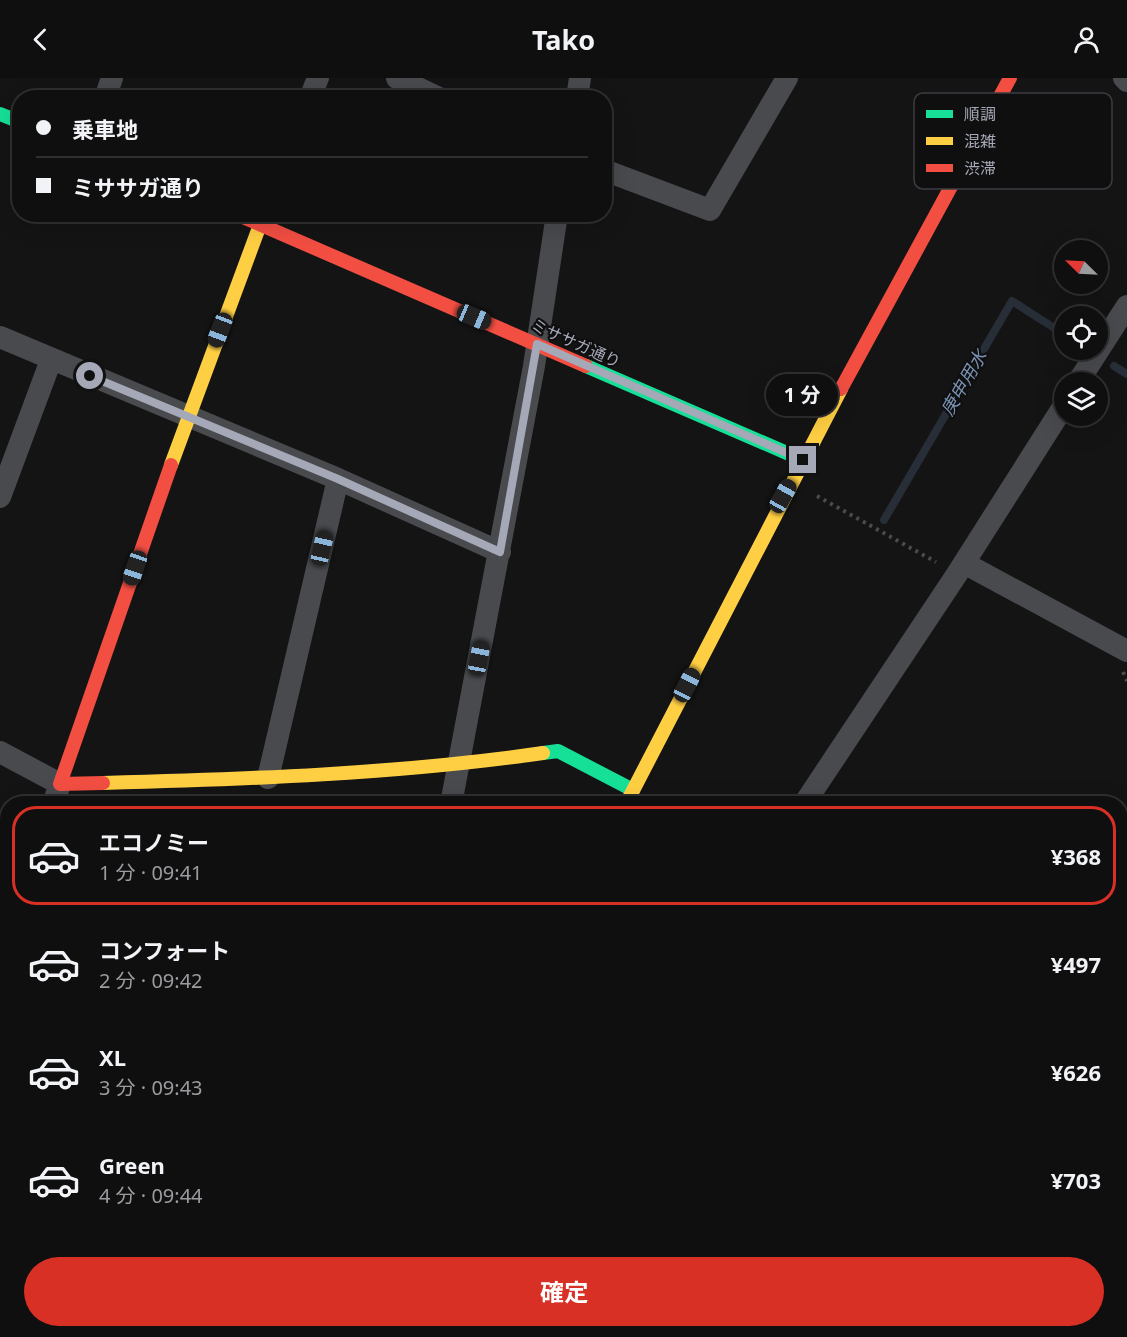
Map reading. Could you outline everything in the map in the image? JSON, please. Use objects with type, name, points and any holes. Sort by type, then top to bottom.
[{"type":"street","points":[[397,78],[422,90]]},
{"type":"street","points":[[612,173],[710,210],[787,78]]},
{"type":"street","points":[[1003,93],[1011,78]]},
{"type":"street","points":[[1124,78],[1127,81]]},
{"type":"street","points":[[630,796],[803,460],[951,189]]},
{"type":"street","points":[[57,794],[188,416],[261,222]]},
{"type":"street","name":"ミササガ通り","points":[[269,222],[537,344],[803,460]]},
{"type":"street","points":[[452,796],[500,552],[537,344],[556,222]]},
{"type":"street","points":[[1084,372],[1127,306]]},
{"type":"street","points":[[0,337],[338,479],[500,552]]},
{"type":"street","points":[[0,495],[51,360]]},
{"type":"street","points":[[809,796],[964,563],[1054,421]]},
{"type":"street","points":[[268,777],[338,479]]},
{"type":"street","points":[[964,563],[1127,651]]},
{"type":"street","points":[[0,752],[57,794],[458,765],[558,751],[633,790]]},
{"type":"waterway","name":"庚申用水","points":[[884,520],[1012,301],[1054,328]]},
{"type":"waterway","name":"庚申用水","points":[[1114,366],[1127,374]]},
{"type":"traffic: fast","points":[[0,114],[12,119]]},
{"type":"traffic: fast","points":[[586,366],[803,460]]},
{"type":"traffic: fast","points":[[543,753],[558,751],[633,790]]},
{"type":"traffic: slow","points":[[171,465],[261,222]]},
{"type":"traffic: slow","points":[[630,796],[841,389]]},
{"type":"traffic: slow","points":[[103,783],[378,771],[543,753]]},
{"type":"traffic: jam","points":[[1002,93],[1010,78]]},
{"type":"traffic: jam","points":[[841,389],[950,189]]},
{"type":"traffic: jam","points":[[254,222],[586,366]]},
{"type":"traffic: jam","points":[[103,783],[60,784],[171,465]]},
{"type":"route","points":[[90,376],[338,479],[500,552],[537,344],[803,460]]}]
